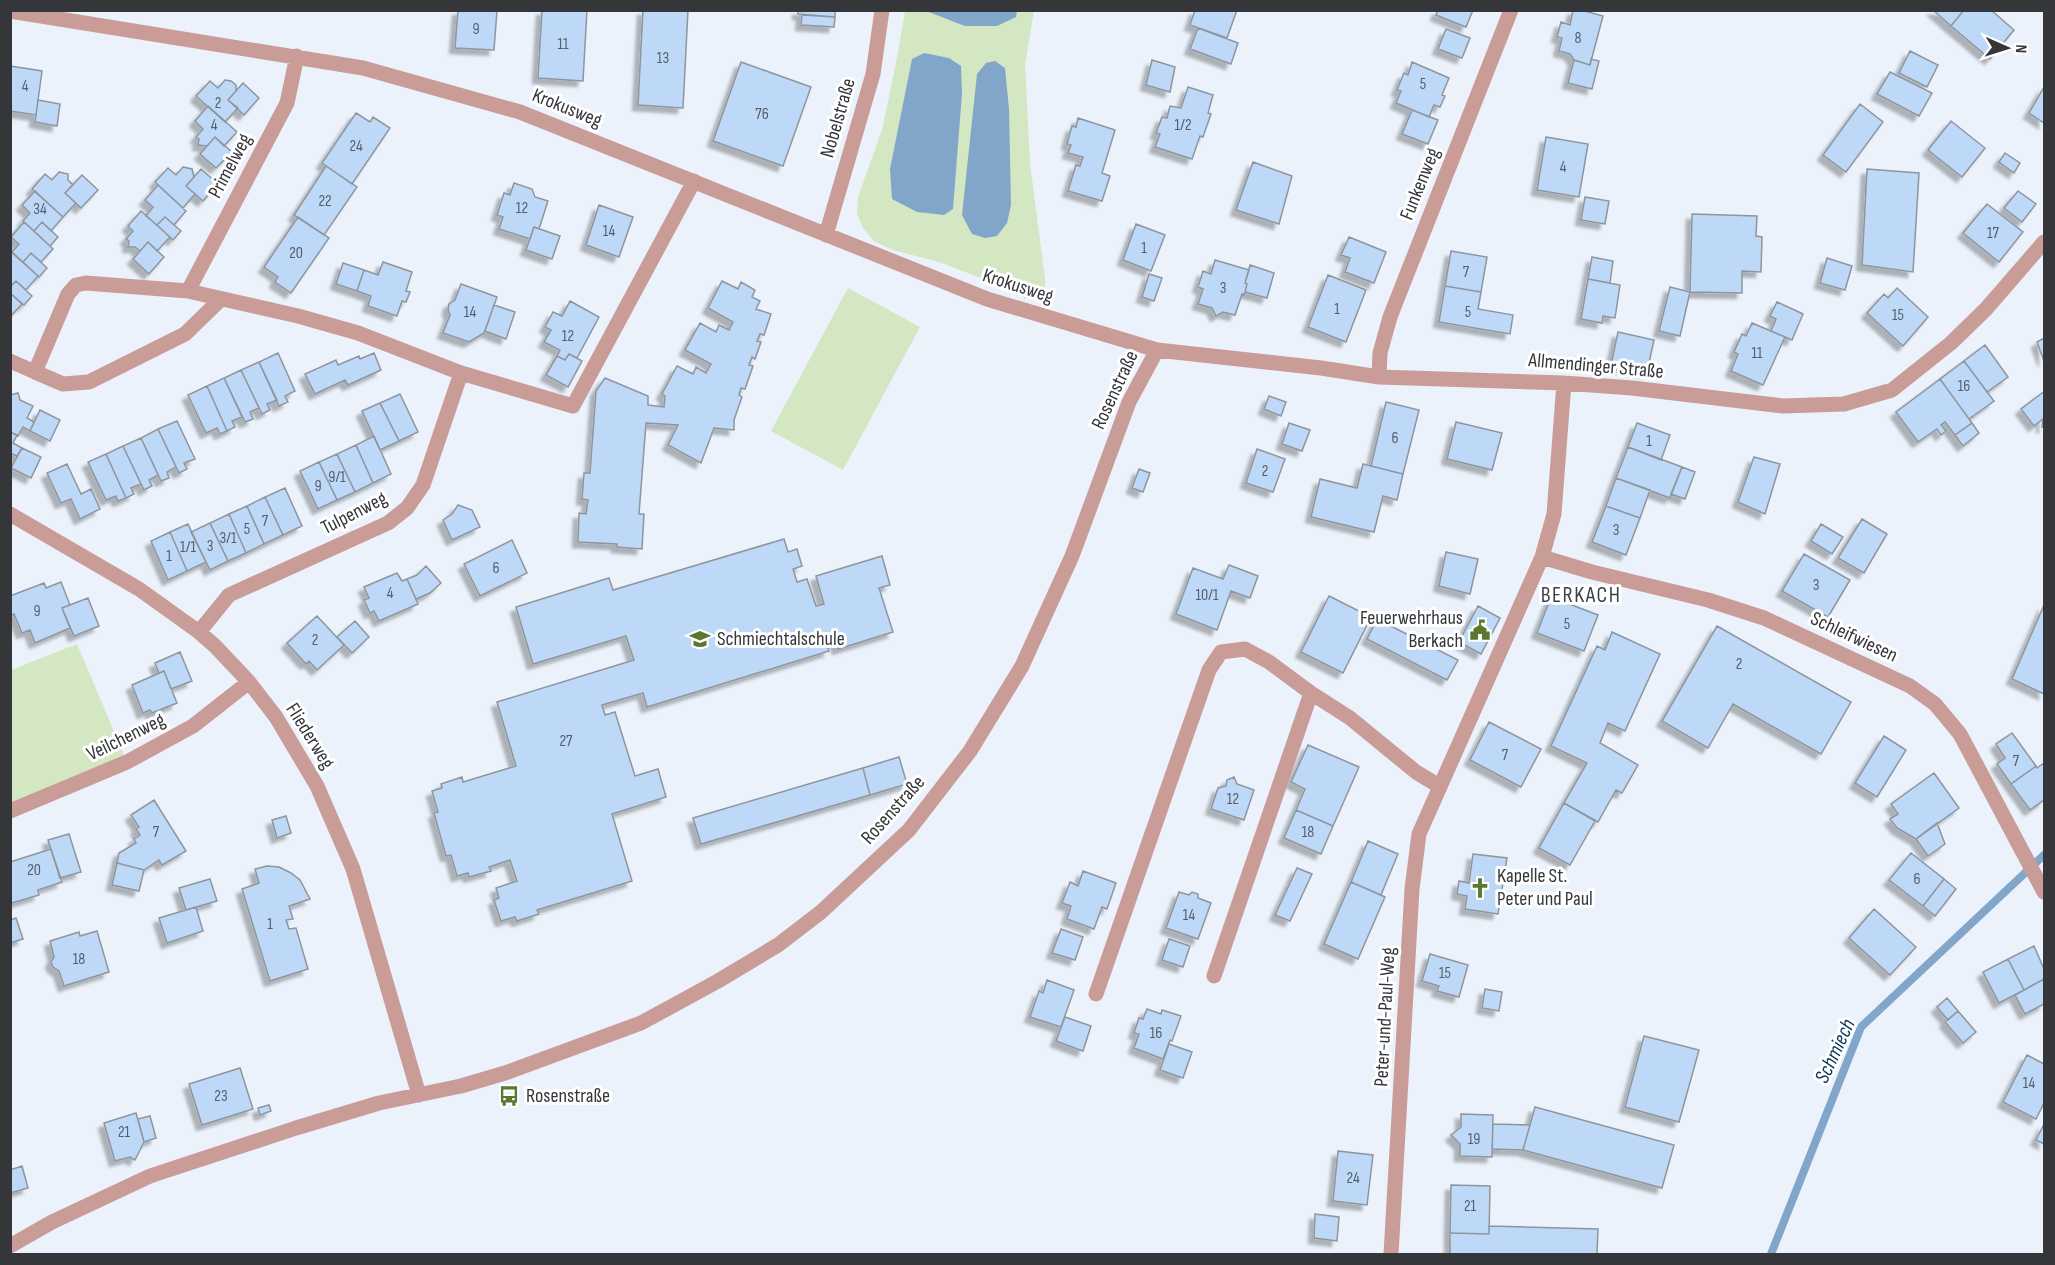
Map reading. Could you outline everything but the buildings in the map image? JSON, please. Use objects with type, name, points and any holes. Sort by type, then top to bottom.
[{"type":"street","name":"Nobelstraße","points":[[826,235],[873,74],[882,10]]},
{"type":"street","name":"Funkenweg","points":[[1380,377],[1380,353],[1390,317],[1511,10]]},
{"type":"street","name":"Krokusweg","points":[[10,11],[363,68],[520,112],[987,299],[1085,329]]},
{"type":"street","name":"Primelweg","points":[[188,291],[287,103],[297,56]]},
{"type":"street","points":[[34,372],[68,294],[76,285],[86,283],[188,291],[298,316],[358,333],[461,373],[573,406],[694,181]]},
{"type":"street","name":"Allmendinger Straße","points":[[1085,329],[1157,350],[1321,368],[1380,377],[1564,383],[1632,388],[1783,406],[1844,404],[1892,390],[1951,343],[1971,324],[2044,242]]},
{"type":"street","points":[[10,361],[63,384],[89,382],[184,334],[220,300]]},
{"type":"street","name":"Rosenstraße","points":[[10,1246],[52,1222],[150,1176],[380,1103],[461,1086],[505,1073],[641,1023],[778,945],[821,912],[909,830],[970,751],[1022,666],[1072,556],[1129,402],[1157,350]]},
{"type":"street","name":"Tulpenweg","points":[[199,632],[229,595],[388,523],[407,508],[423,485],[461,373]]},
{"type":"street","name":"Peter-und-Paul-Weg","points":[[1392,1254],[1412,889],[1419,834],[1542,557],[1554,514],[1564,383]]},
{"type":"street","name":"Fliederweg","points":[[10,514],[139,589],[199,632],[249,682],[276,717],[317,786],[353,869],[419,1095]]},
{"type":"street","name":"Schleifwiesen","points":[[1542,557],[1592,572],[1708,600],[1764,618],[1910,686],[1935,704],[1960,734],[2044,892]]},
{"type":"street","points":[[1096,994],[1209,670],[1221,652],[1245,649],[1269,662],[1350,718],[1416,772],[1439,786]]},
{"type":"street","name":"Veilchenweg","points":[[10,811],[127,762],[193,726],[249,682]]},
{"type":"street","points":[[1214,976],[1311,693]]},
{"type":"green space","points":[[905,11],[1034,11],[1025,64],[1030,163],[1045,279],[1045,291],[1037,297],[1025,299],[1015,291],[939,262],[893,250],[875,242],[863,228],[857,213],[858,197],[882,130]]},
{"type":"green space","points":[[848,288],[920,327],[843,470],[771,431]]},
{"type":"green space","points":[[77,644],[127,762],[11,811],[11,670]]},
{"type":"water","points":[[926,11],[1017,11],[1016,17],[997,26],[965,26]]},
{"type":"water","points":[[924,53],[949,58],[961,66],[962,93],[953,209],[944,215],[917,212],[892,199],[890,169],[912,59]]},
{"type":"water","points":[[995,61],[1005,68],[1009,109],[1011,205],[1007,223],[997,236],[985,238],[972,234],[962,215],[977,74],[986,63]]},
{"type":"waterway","name":"Schmiech","points":[[1771,1254],[1861,1027],[2044,855]]},
{"type":"place","name":"Feuerwehrhaus Berkach","points":[[1480,630]]},
{"type":"place","name":"Schmiechtalschule","points":[[700,639]]},
{"type":"place","name":"Kapelle St. Peter und Paul","points":[[1480,888]]},
{"type":"place","name":"Rosenstraße","points":[[509,1096]]},
{"type":"district","name":"BERKACH","points":[[1581,595]]}]
